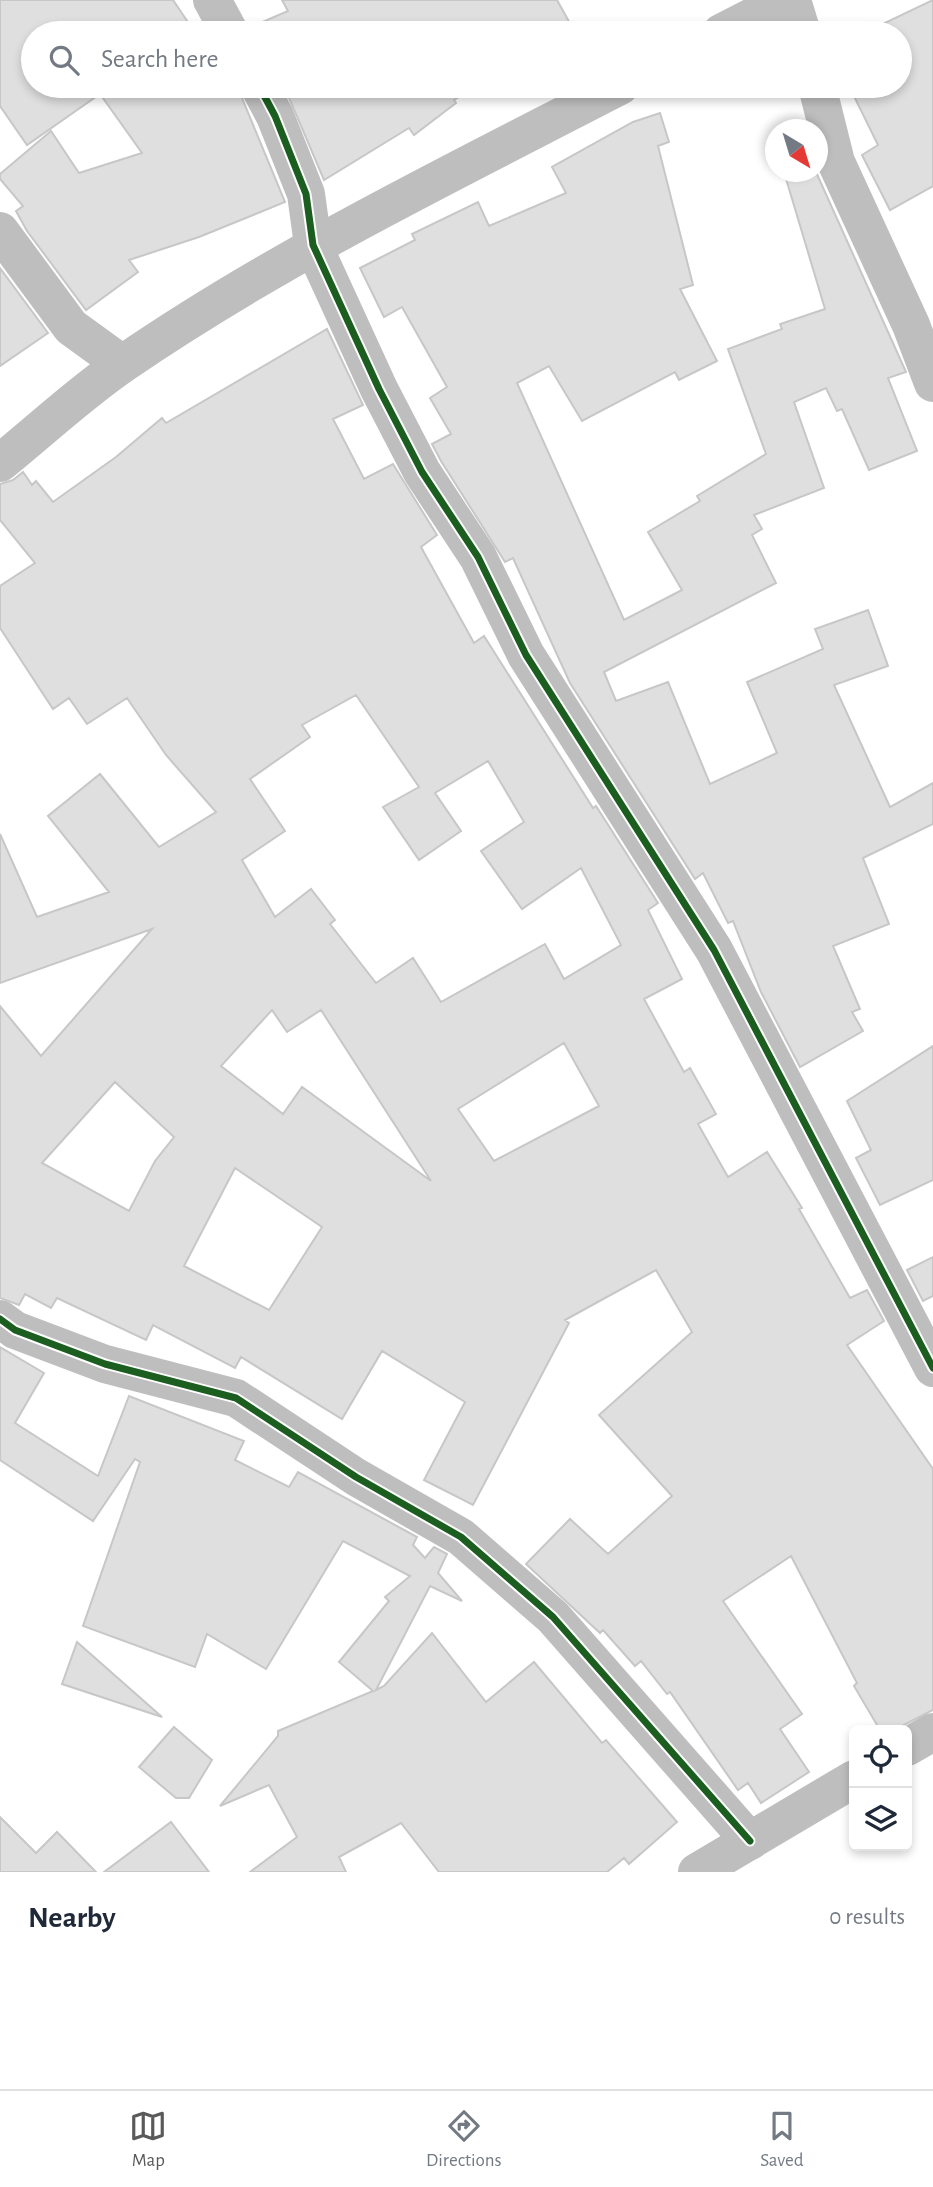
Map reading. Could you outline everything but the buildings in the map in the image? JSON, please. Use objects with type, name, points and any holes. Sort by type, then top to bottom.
[{"type":"street","points":[[212,0],[223,21]]},
{"type":"street","points":[[744,21],[785,0]]},
{"type":"street","points":[[792,0],[798,21]]},
{"type":"street","points":[[265,98],[306,194],[313,245],[379,389],[422,472],[478,557],[526,654],[714,950],[933,1368]]},
{"type":"street","points":[[0,463],[121,364],[313,245],[597,98]]},
{"type":"street","points":[[820,98],[836,162],[911,325],[933,383]]},
{"type":"street","points":[[0,230],[71,327],[121,364]]},
{"type":"street","points":[[0,1319],[15,1331],[105,1364],[236,1398],[356,1477],[461,1537],[552,1617],[750,1841]]},
{"type":"street","points":[[912,1744],[933,1732]]},
{"type":"street","points":[[697,1872],[849,1782]]},
{"type":"cycle path","points":[[265,98],[306,194],[313,245],[379,389],[422,472],[478,557],[526,655],[714,950],[933,1368]]},
{"type":"cycle path","points":[[0,1319],[15,1330],[105,1364],[236,1398],[356,1477],[461,1537],[553,1617],[750,1841]]}]
